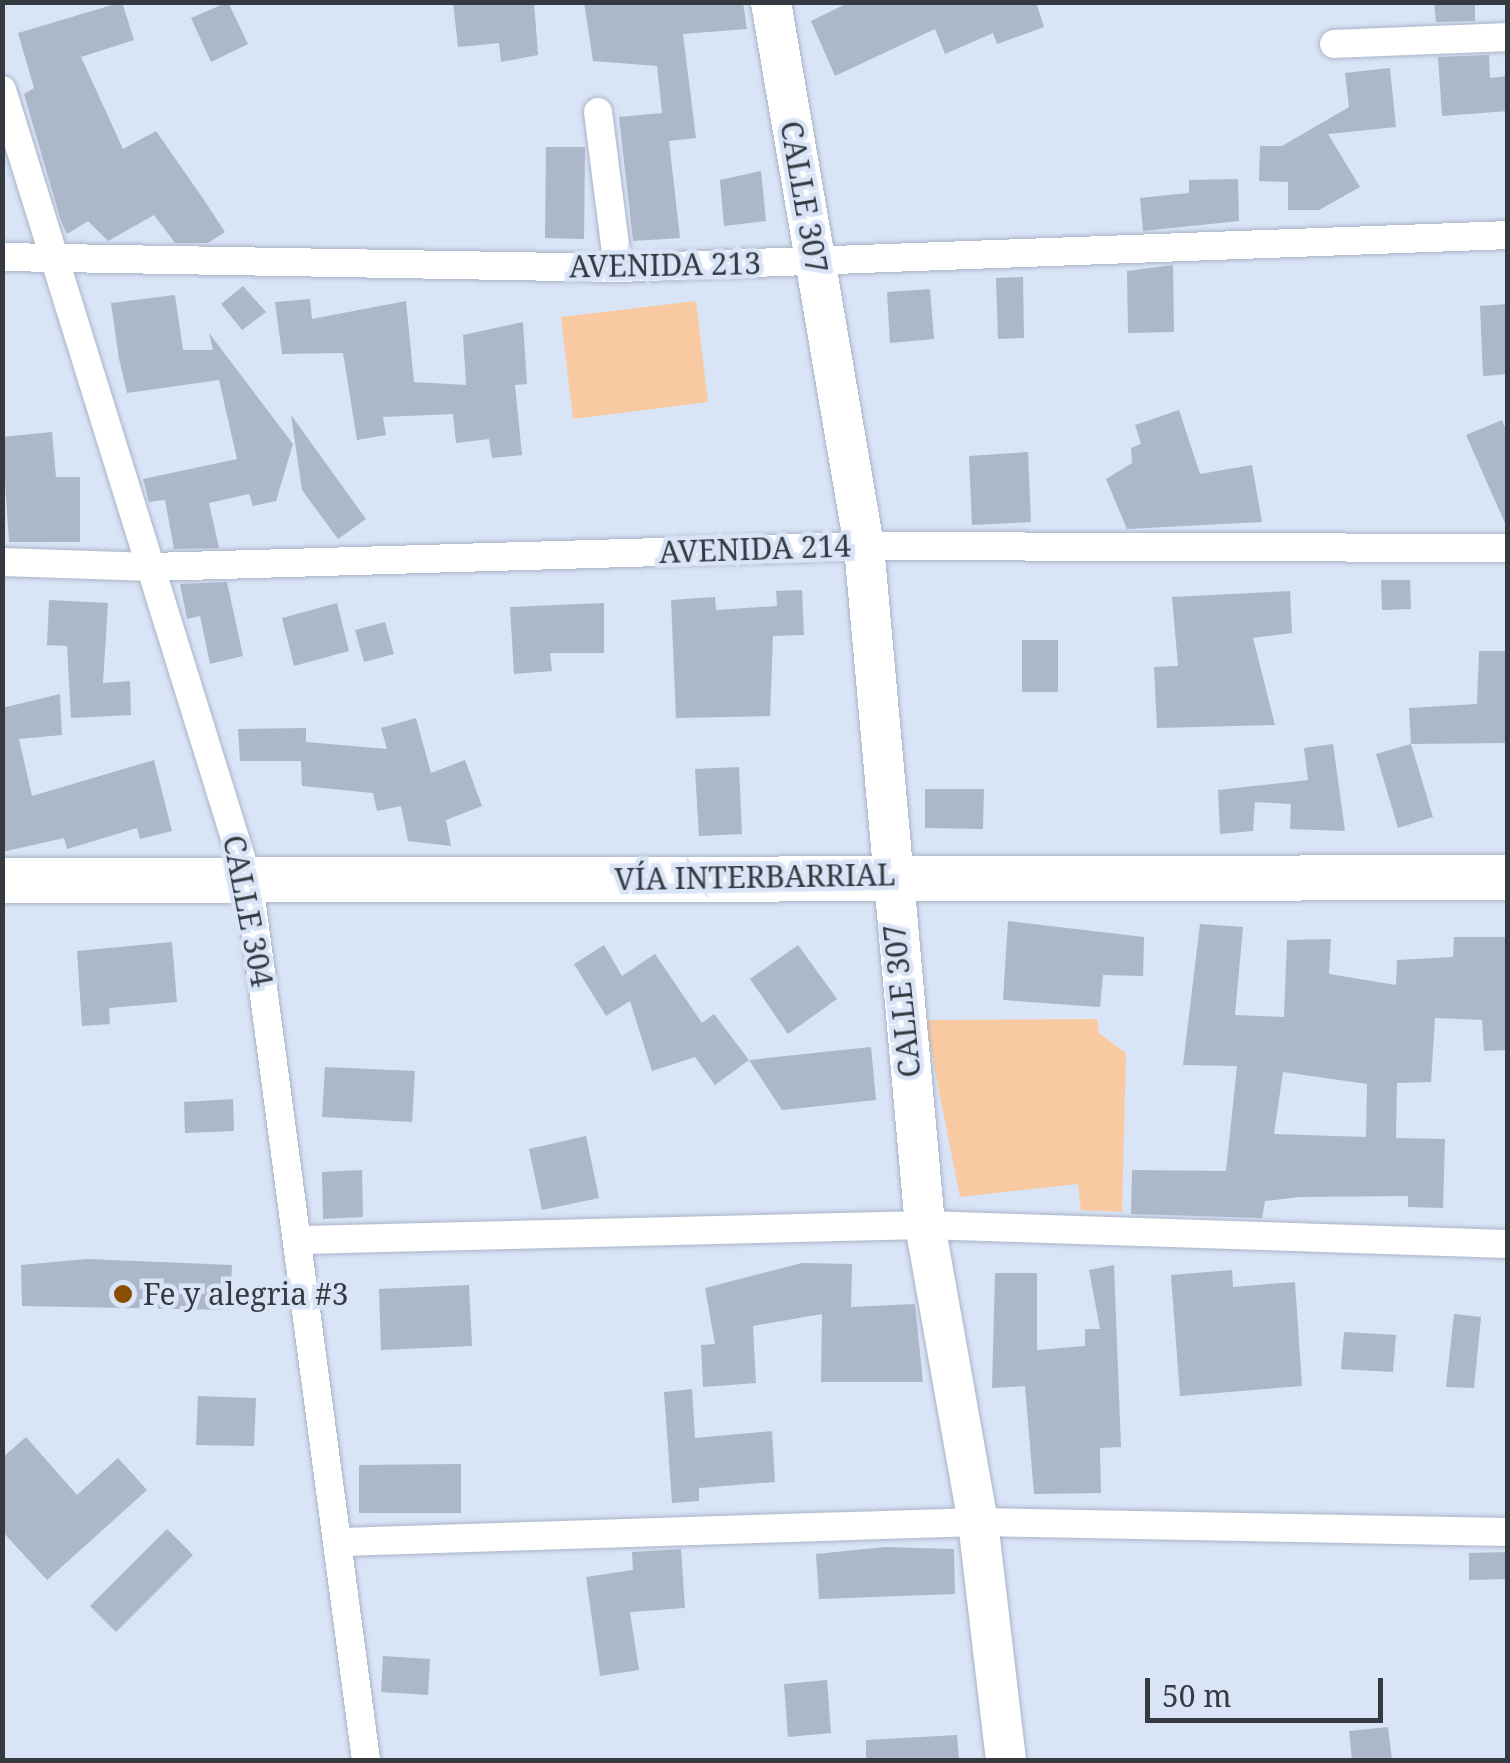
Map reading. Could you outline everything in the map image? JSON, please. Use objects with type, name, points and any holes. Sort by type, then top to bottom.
[{"type":"main road","name":"VÍA INTERBARRIAL","points":[[2,880],[249,884],[889,875],[1508,876]]},
{"type":"street","name":"CALLE 307","points":[[771,2],[864,546],[889,875],[925,1225],[978,1522],[1006,1760]]},
{"type":"street","points":[[1334,44],[1508,37]]},
{"type":"street","name":"CALLE 304","points":[[2,90],[249,884],[302,1240],[366,1760]]},
{"type":"street","points":[[598,112],[618,268]]},
{"type":"street","name":"AVENIDA 213","points":[[2,257],[618,268],[1508,234]]},
{"type":"street","name":"AVENIDA 214","points":[[2,562],[152,567],[864,546],[1508,548]]},
{"type":"street","points":[[302,1240],[925,1225],[1508,1244]]},
{"type":"street","points":[[341,1542],[978,1522],[1508,1532]]},
{"type":"shaded area","points":[[696,301],[708,402],[573,419],[561,317]]},
{"type":"shaded area","points":[[1097,1019],[1099,1033],[1126,1053],[1122,1212],[1081,1210],[1078,1184],[960,1197],[925,1020]]},
{"type":"building","points":[[122,2],[134,40],[81,57],[123,149],[156,131],[202,197],[225,232],[208,243],[175,243],[154,215],[108,241],[88,221],[67,234],[61,221],[24,94],[34,88],[18,33]]},
{"type":"building","points":[[228,2],[248,44],[211,62],[191,18]]},
{"type":"building","points":[[453,2],[534,2],[538,55],[501,62],[499,43],[458,47]]},
{"type":"building","points":[[584,2],[743,2],[747,29],[683,34],[696,138],[669,141],[680,238],[633,241],[619,117],[662,113],[657,66],[593,61]]},
{"type":"building","points":[[850,2],[1036,2],[1044,27],[997,44],[993,33],[945,54],[935,29],[835,76],[811,21]]},
{"type":"building","points":[[1434,2],[1475,2],[1475,21],[1436,22]]},
{"type":"building","points":[[1489,55],[1490,78],[1508,76],[1508,111],[1442,116],[1438,57]]},
{"type":"building","points":[[1390,68],[1396,127],[1328,134],[1360,187],[1319,210],[1288,210],[1288,182],[1259,181],[1260,146],[1282,146],[1349,107],[1345,73]]},
{"type":"building","points":[[546,147],[585,147],[584,239],[545,238]]},
{"type":"building","points":[[761,171],[766,221],[724,226],[720,180]]},
{"type":"building","points":[[1238,179],[1239,221],[1143,231],[1140,198],[1189,193],[1189,180]]},
{"type":"building","points":[[1173,265],[1174,332],[1128,333],[1127,271]]},
{"type":"building","points":[[1023,277],[1024,338],[998,339],[996,278]]},
{"type":"building","points":[[243,286],[266,312],[242,330],[221,304]]},
{"type":"building","points":[[930,289],[934,339],[890,343],[887,292]]},
{"type":"building","points":[[175,295],[183,350],[213,350],[209,333],[293,444],[276,501],[253,506],[249,494],[209,503],[219,548],[174,549],[165,500],[149,502],[143,479],[237,459],[219,380],[127,393],[119,359],[111,303]]},
{"type":"building","points":[[310,299],[312,319],[406,301],[414,382],[466,385],[463,335],[523,322],[527,384],[515,385],[522,455],[492,458],[489,439],[456,443],[453,414],[383,417],[386,435],[357,440],[343,353],[282,354],[275,302]]},
{"type":"building","points":[[1508,304],[1508,374],[1483,376],[1480,306]]},
{"type":"building","points":[[1179,410],[1200,474],[1252,465],[1262,522],[1127,529],[1106,479],[1132,463],[1131,448],[1141,444],[1135,425]]},
{"type":"building","points":[[291,415],[366,519],[338,539],[302,490]]},
{"type":"building","points":[[1502,420],[1508,434],[1508,530],[1466,435]]},
{"type":"building","points":[[52,432],[56,477],[80,477],[80,542],[9,542],[2,437]]},
{"type":"building","points":[[1028,452],[1031,522],[972,525],[969,456]]},
{"type":"building","points":[[1381,580],[1410,580],[1411,609],[1382,610]]},
{"type":"building","points":[[227,582],[243,656],[210,664],[200,616],[187,619],[180,584]]},
{"type":"building","points":[[802,590],[804,635],[773,636],[770,716],[676,718],[671,600],[715,597],[716,610],[777,606],[776,591]]},
{"type":"building","points":[[1290,591],[1292,633],[1253,638],[1275,725],[1157,728],[1154,667],[1178,666],[1172,597]]},
{"type":"building","points":[[49,600],[108,603],[103,683],[130,681],[131,715],[71,718],[67,646],[47,645]]},
{"type":"building","points":[[337,603],[349,651],[294,666],[282,618]]},
{"type":"building","points":[[604,603],[604,653],[550,653],[552,671],[514,674],[510,607]]},
{"type":"building","points":[[385,622],[394,654],[364,662],[355,630]]},
{"type":"building","points":[[1022,640],[1058,640],[1058,692],[1022,692]]},
{"type":"building","points":[[1479,651],[1508,651],[1508,743],[1411,744],[1409,708],[1477,704]]},
{"type":"building","points":[[60,694],[62,735],[19,739],[32,796],[154,760],[172,831],[140,839],[137,828],[67,849],[64,838],[2,852],[2,708]]},
{"type":"building","points":[[416,718],[431,773],[465,760],[482,806],[446,820],[451,846],[408,841],[401,806],[377,811],[373,793],[302,786],[301,761],[240,761],[238,729],[306,728],[306,742],[387,749],[381,728]]},
{"type":"building","points":[[1333,744],[1345,831],[1290,829],[1291,804],[1255,802],[1253,831],[1220,834],[1218,790],[1308,780],[1304,748]]},
{"type":"building","points":[[1411,744],[1433,817],[1398,828],[1376,754]]},
{"type":"building","points":[[739,767],[742,834],[699,836],[695,769]]},
{"type":"building","points":[[925,789],[984,789],[983,829],[925,828]]},
{"type":"building","points":[[1008,921],[1144,937],[1143,976],[1103,975],[1100,1007],[1003,1000]]},
{"type":"building","points":[[1200,924],[1243,927],[1235,1015],[1284,1017],[1287,940],[1331,939],[1329,974],[1396,985],[1397,960],[1453,957],[1454,937],[1508,937],[1508,1050],[1484,1051],[1482,1020],[1435,1018],[1431,1082],[1397,1083],[1396,1138],[1445,1139],[1443,1208],[1408,1207],[1408,1196],[1300,1197],[1265,1201],[1262,1218],[1131,1214],[1132,1170],[1226,1171],[1237,1066],[1183,1065]],"holes":[[[1283,1072],[1367,1084],[1366,1137],[1274,1134]]]},
{"type":"building","points":[[172,942],[177,1002],[109,1008],[110,1024],[82,1026],[77,951]]},
{"type":"building","points":[[604,945],[622,976],[655,954],[702,1023],[714,1014],[749,1060],[715,1085],[695,1057],[652,1071],[630,1001],[606,1016],[574,964]]},
{"type":"building","points":[[798,945],[837,999],[788,1034],[750,979]]},
{"type":"building","points":[[871,1047],[876,1100],[782,1110],[749,1060]]},
{"type":"building","points":[[325,1067],[415,1071],[412,1122],[322,1117]]},
{"type":"building","points":[[233,1099],[234,1131],[185,1133],[184,1102]]},
{"type":"building","points":[[586,1136],[599,1198],[542,1210],[529,1149]]},
{"type":"building","points":[[362,1170],[363,1217],[323,1219],[322,1172]]},
{"type":"building","points":[[87,1259],[232,1265],[230,1310],[22,1306],[21,1265]]},
{"type":"building","points":[[802,1263],[852,1264],[851,1307],[915,1304],[923,1382],[821,1382],[822,1314],[753,1326],[756,1383],[703,1387],[701,1345],[715,1344],[705,1288]]},
{"type":"building","points":[[1114,1265],[1121,1447],[1100,1448],[1101,1493],[1034,1494],[1025,1386],[992,1388],[995,1273],[1037,1273],[1037,1350],[1085,1346],[1085,1329],[1100,1329],[1089,1270]]},
{"type":"building","points":[[1232,1270],[1233,1287],[1295,1282],[1302,1386],[1180,1396],[1171,1275]]},
{"type":"building","points":[[469,1285],[472,1346],[381,1350],[379,1289]]},
{"type":"building","points":[[1454,1314],[1481,1317],[1474,1388],[1446,1387]]},
{"type":"building","points":[[1344,1332],[1396,1335],[1393,1372],[1341,1369]]},
{"type":"building","points":[[692,1389],[695,1438],[772,1431],[775,1482],[699,1488],[699,1501],[672,1503],[664,1392]]},
{"type":"building","points":[[198,1396],[256,1398],[254,1446],[196,1445]]},
{"type":"building","points":[[26,1437],[77,1495],[118,1458],[147,1490],[47,1580],[2,1531],[2,1458]]},
{"type":"building","points":[[461,1464],[461,1513],[359,1513],[359,1465]]},
{"type":"building","points":[[167,1529],[193,1555],[116,1632],[90,1606]]},
{"type":"building","points":[[885,1547],[954,1549],[955,1594],[819,1599],[816,1554]]},
{"type":"building","points":[[681,1549],[685,1608],[630,1612],[639,1670],[600,1676],[586,1577],[633,1570],[632,1552]]},
{"type":"building","points":[[1508,1552],[1508,1579],[1469,1580],[1469,1553]]},
{"type":"building","points":[[383,1656],[430,1659],[428,1695],[381,1692]]},
{"type":"building","points":[[827,1680],[831,1733],[788,1737],[784,1684]]},
{"type":"building","points":[[1388,1727],[1392,1760],[1352,1760],[1349,1731]]},
{"type":"building","points":[[957,1735],[959,1760],[866,1760],[866,1740]]},
{"type":"place","name":"Fe y alegria #3","points":[[123,1294]]}]
